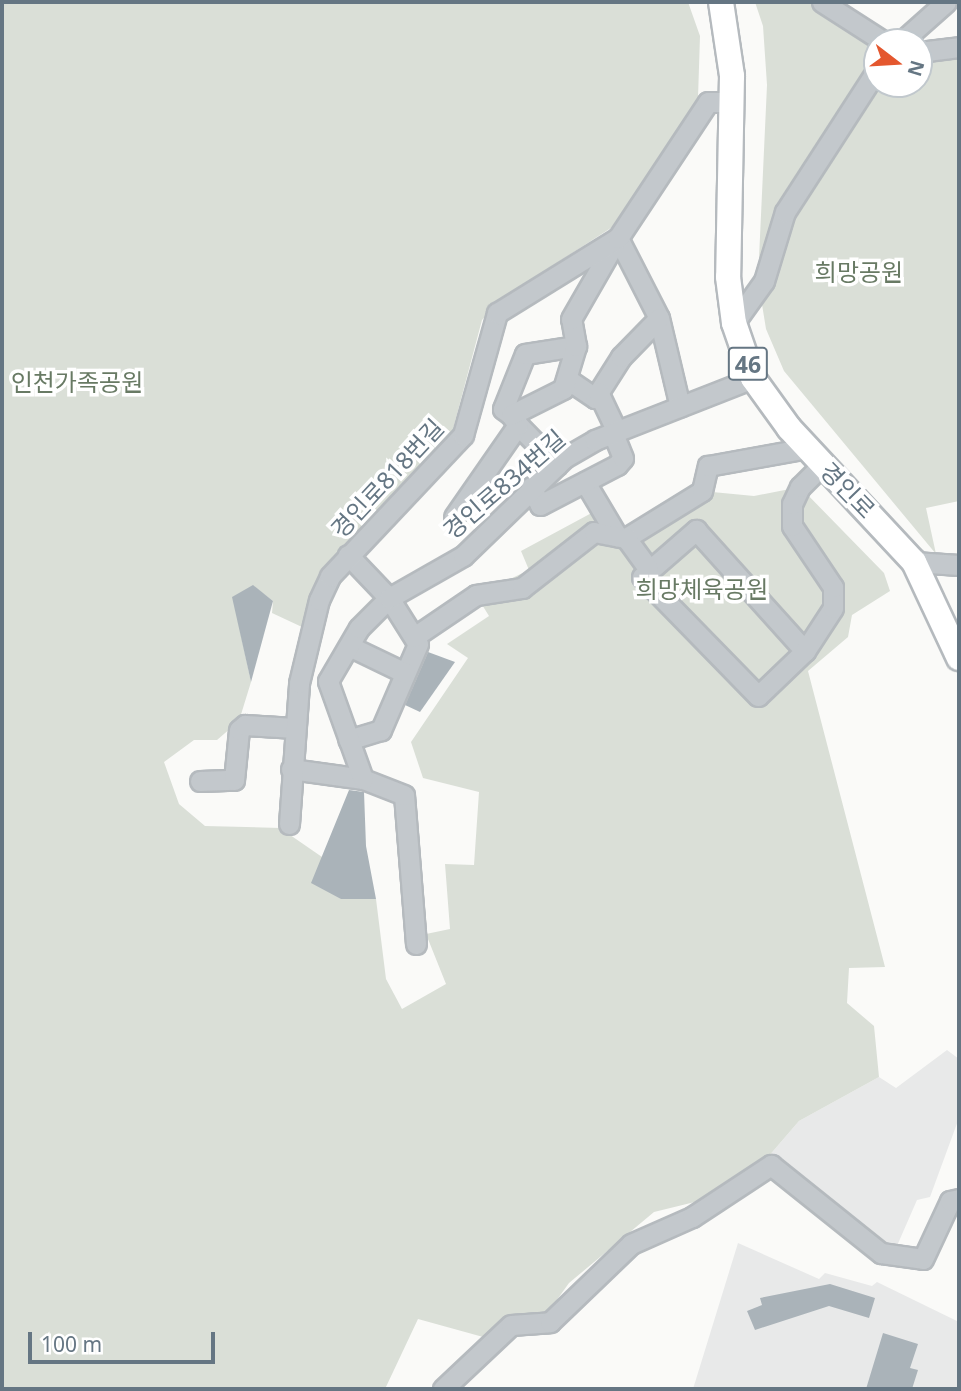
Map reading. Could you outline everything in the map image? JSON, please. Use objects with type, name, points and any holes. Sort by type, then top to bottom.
[{"type":"main road","name":"경인로","points":[[722,2],[731,50],[733,102],[728,276],[734,323],[753,378],[816,456],[914,562],[959,658]]},
{"type":"street","points":[[822,2],[863,28]]},
{"type":"street","points":[[917,28],[946,2]]},
{"type":"street","points":[[933,50],[959,47]]},
{"type":"street","points":[[734,323],[764,281],[785,212],[863,92]]},
{"type":"street","name":"경인로818번길","points":[[567,379],[576,346],[570,319],[618,238],[708,102],[733,102]]},
{"type":"street","name":"경인로818번길","points":[[289,824],[299,683],[318,600],[348,555],[463,435],[497,313],[618,238]]},
{"type":"street","points":[[618,238],[659,318],[680,407]]},
{"type":"street","points":[[454,517],[515,420],[563,389],[567,379],[595,398],[621,357],[659,318]]},
{"type":"street","points":[[557,465],[503,409],[525,354],[576,346]]},
{"type":"street","name":"경인로834번길","points":[[328,681],[349,646],[389,598],[463,556],[557,465],[615,433],[753,378]]},
{"type":"street","points":[[531,488],[540,505],[585,482],[622,458],[598,392]]},
{"type":"street","points":[[414,637],[476,595],[522,588],[594,532],[621,537],[702,491],[708,466],[776,455],[816,456],[792,504],[792,526],[833,587],[833,608],[805,651],[758,696],[642,577],[648,568],[696,530],[805,651]]},
{"type":"street","points":[[585,482],[621,537],[648,568]]},
{"type":"street","points":[[348,555],[389,598],[418,644],[381,730],[349,740]]},
{"type":"street","points":[[914,562],[959,565]]},
{"type":"street","points":[[349,646],[405,673]]},
{"type":"street","points":[[299,683],[328,681],[363,779]]},
{"type":"street","points":[[200,781],[234,780],[239,730],[245,725],[295,728]]},
{"type":"street","points":[[291,769],[363,779],[404,795],[416,944]]},
{"type":"street","points":[[443,1389],[511,1325],[550,1322],[631,1244],[692,1217],[771,1165],[881,1253],[923,1259],[950,1201],[959,1199]]},
{"type":"shaded area","points":[[947,1050],[959,1059],[959,1118],[930,1197],[917,1200],[893,1255],[768,1157],[799,1121],[879,1077],[896,1088]]},
{"type":"shaded area","points":[[738,1243],[819,1279],[825,1273],[872,1286],[877,1282],[959,1322],[959,1389],[693,1389]]},
{"type":"green space","points":[[2,2],[688,2],[700,36],[698,98],[614,226],[501,299],[482,320],[452,433],[321,573],[302,627],[272,613],[273,601],[253,586],[233,597],[251,682],[239,721],[217,740],[194,740],[164,762],[179,804],[205,826],[280,828],[322,857],[341,899],[376,899],[386,979],[402,1009],[446,984],[426,934],[450,929],[445,864],[474,865],[479,792],[423,778],[411,742],[468,658],[447,644],[489,616],[476,595],[529,570],[521,551],[599,509],[623,528],[702,491],[754,496],[800,487],[884,573],[890,591],[852,615],[848,637],[808,671],[885,967],[849,968],[847,1003],[874,1026],[879,1077],[799,1121],[768,1157],[707,1199],[654,1212],[569,1283],[546,1315],[504,1317],[494,1340],[418,1319],[385,1389],[2,1389]]},
{"type":"green space","name":"희망공원","points":[[755,2],[814,2],[863,33],[863,98],[933,98],[933,54],[959,51],[959,501],[926,508],[936,554],[784,371],[766,329],[758,280],[767,85],[763,26]]},
{"type":"building","points":[[253,585],[273,601],[251,682],[232,597]]},
{"type":"building","points":[[428,652],[455,662],[420,712],[405,705]]},
{"type":"building","points":[[349,790],[364,792],[366,846],[376,899],[341,899],[311,883]]},
{"type":"building","points":[[830,1284],[875,1298],[869,1318],[829,1306],[755,1330],[747,1311],[762,1305],[760,1298]]},
{"type":"building","points":[[883,1333],[918,1344],[910,1368],[918,1370],[912,1389],[866,1389]]},
{"type":"park label","name":"인천가족공원","points":[[77,382]]},
{"type":"park label","name":"희망체육공원","points":[[702,589]]}]
